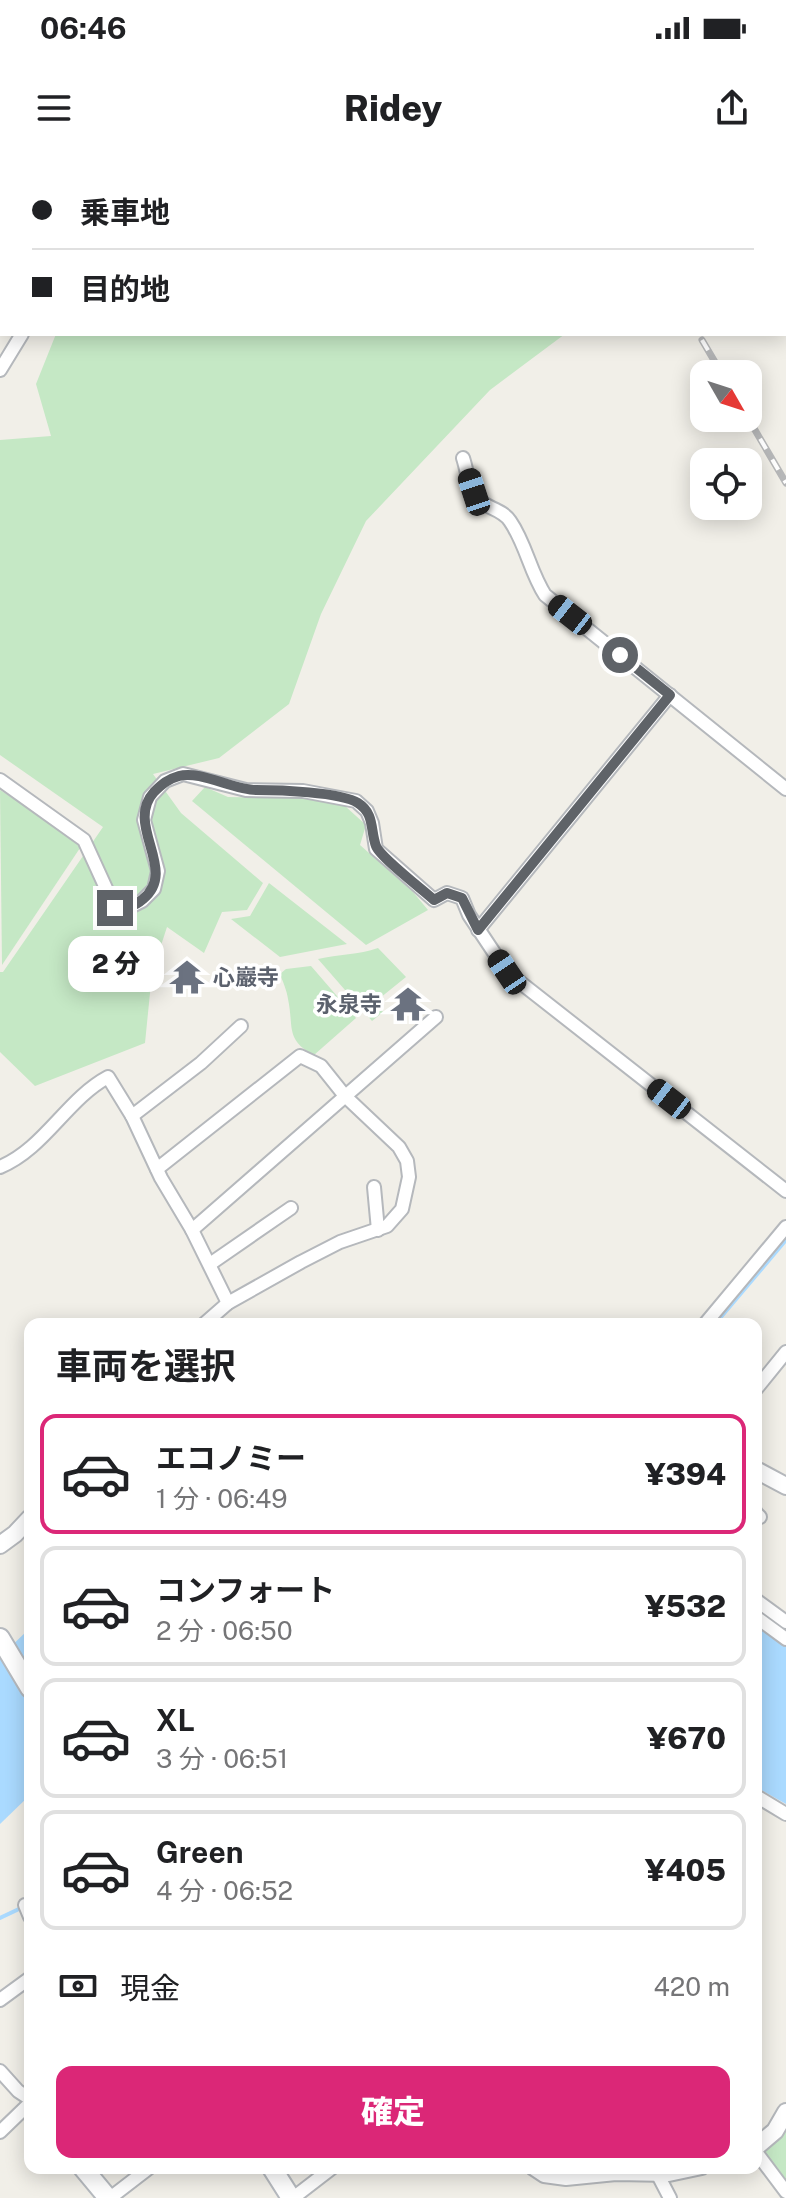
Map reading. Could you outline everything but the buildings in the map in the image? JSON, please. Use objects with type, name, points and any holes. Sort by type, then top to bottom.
[{"type":"main road","points":[[1,1640],[24,1678]]},
{"type":"main road","points":[[88,2174],[109,2198]]},
{"type":"main road","points":[[276,2174],[292,2198]]},
{"type":"street","points":[[0,370],[21,336]]},
{"type":"street","points":[[463,458],[479,501],[503,513],[509,520],[528,552],[545,595],[786,789]]},
{"type":"street","points":[[478,930],[670,695]]},
{"type":"street","points":[[0,780],[84,840],[115,908],[128,908],[142,901],[154,889],[158,871],[144,820],[150,797],[165,781],[183,774],[246,790],[303,791],[356,801],[367,811],[376,849],[434,900],[447,893],[462,898],[478,930],[507,972],[786,1191]]},
{"type":"street","points":[[192,1230],[436,1017]]},
{"type":"street","points":[[132,1116],[201,1063],[241,1026]]},
{"type":"street","points":[[157,1169],[300,1056],[321,1066],[345,1096],[399,1147],[407,1161],[408,1186],[402,1209],[387,1226],[340,1242],[223,1308],[211,1318]]},
{"type":"street","points":[[0,1167],[24,1154],[82,1095],[108,1077],[210,1264],[226,1318]]},
{"type":"street","points":[[374,1187],[378,1230]]},
{"type":"street","points":[[210,1264],[291,1208]]},
{"type":"street","points":[[710,1318],[786,1227]]},
{"type":"street","points":[[762,1382],[786,1352]]},
{"type":"street","points":[[762,1473],[786,1486]]},
{"type":"street","points":[[0,1545],[24,1524]]},
{"type":"street","points":[[762,1604],[786,1622]]},
{"type":"street","points":[[762,1621],[786,1639]]},
{"type":"street","points":[[762,1800],[786,1814]]},
{"type":"street","points":[[0,2000],[24,1982]]},
{"type":"street","points":[[0,2071],[24,2096]]},
{"type":"street","points":[[0,2132],[24,2107]]},
{"type":"street","points":[[762,2143],[775,2131],[786,2112]]},
{"type":"street","points":[[762,2158],[786,2192]]},
{"type":"street","points":[[109,2198],[141,2174]]},
{"type":"street","points":[[292,2198],[324,2174]]},
{"type":"street","points":[[541,2174],[566,2179],[616,2174],[664,2174]]},
{"type":"street","points":[[658,2175],[670,2198]]},
{"type":"green space","points":[[55,336],[562,336],[490,390],[366,521],[321,614],[289,704],[219,758],[153,774],[181,813],[263,883],[247,910],[222,912],[204,953],[167,927],[152,973],[145,1043],[35,1086],[0,1052],[0,972],[3,972],[103,827],[0,755],[0,440],[51,436],[36,384]]},
{"type":"green space","points":[[205,787],[228,797],[300,798],[345,806],[366,825],[360,845],[413,892],[428,910],[366,945],[192,801]]},
{"type":"green space","points":[[0,790],[70,835],[80,848],[2,965]]},
{"type":"green space","points":[[269,883],[347,944],[280,957],[231,919],[250,916]]},
{"type":"green space","points":[[378,948],[406,977],[375,1002],[383,1012],[372,1021],[318,959]]},
{"type":"green space","points":[[311,966],[356,1018],[314,1055],[295,1038],[280,974],[286,969]]},
{"type":"green space","points":[[786,2130],[786,2186],[765,2158],[766,2146]]},
{"type":"water","points":[[762,1625],[786,1641],[786,1804],[762,1790]]},
{"type":"water","points":[[24,1634],[24,1801],[0,1824],[0,1657]]},
{"type":"waterway","points":[[720,1318],[786,1240]]},
{"type":"waterway","points":[[0,1918],[19,1909]]},
{"type":"railway","points":[[702,340],[714,360]]},
{"type":"railway","points":[[756,432],[786,483]]},
{"type":"place","name":"心巖寺","points":[[187,977]]},
{"type":"place","name":"永泉寺","points":[[408,1004]]},
{"type":"route","points":[[115,908],[128,908],[142,901],[154,889],[158,871],[144,820],[150,797],[165,781],[183,774],[246,790],[303,791],[356,801],[367,811],[372,823],[376,849],[434,900],[447,893],[462,898],[478,930],[670,695],[620,655]]}]
